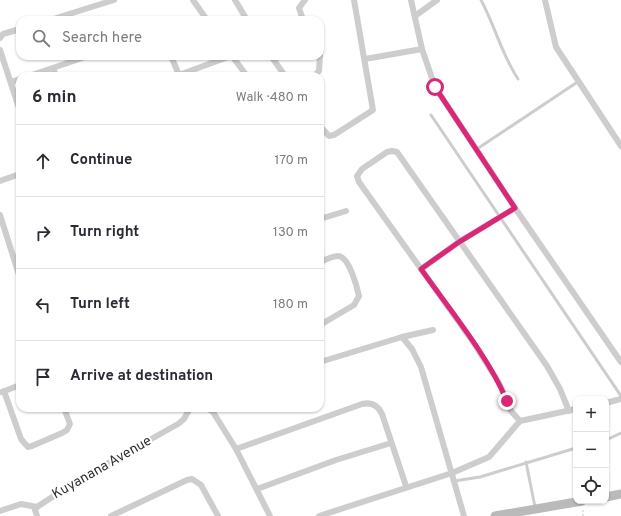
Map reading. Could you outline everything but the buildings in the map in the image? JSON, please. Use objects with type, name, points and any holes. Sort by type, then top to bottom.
[{"type":"main road","points":[[609,496],[621,494]]},
{"type":"main road","points":[[495,516],[573,503]]},
{"type":"street","points":[[63,16],[114,0]]},
{"type":"street","points":[[194,0],[204,16]]},
{"type":"street","points":[[235,0],[245,16]]},
{"type":"street","points":[[302,16],[299,8],[305,0]]},
{"type":"street","points":[[324,130],[329,136],[334,135],[371,112],[365,59],[354,0]]},
{"type":"street","points":[[411,0],[416,16],[422,48],[435,87],[515,208],[621,361]]},
{"type":"street","points":[[416,16],[437,0]]},
{"type":"street","points":[[545,0],[556,47],[621,146]]},
{"type":"street","points":[[0,38],[3,34],[16,30]]},
{"type":"street","points":[[365,59],[422,48]]},
{"type":"street","points":[[0,50],[16,98]]},
{"type":"street","points":[[41,72],[76,60]]},
{"type":"street","points":[[172,60],[176,72]]},
{"type":"street","points":[[186,72],[220,60]]},
{"type":"street","points":[[235,60],[244,72]]},
{"type":"street","points":[[274,60],[282,72]]},
{"type":"street","points":[[318,72],[320,60]]},
{"type":"street","points":[[53,68],[54,72]]},
{"type":"street","points":[[11,82],[16,80]]},
{"type":"street","points":[[319,516],[406,486],[452,473],[489,457],[520,421],[573,410],[547,366],[397,152],[387,152],[362,169],[357,176],[359,182],[471,339],[499,383],[511,410],[520,421]]},
{"type":"street","points":[[0,181],[16,175]]},
{"type":"street","points":[[421,269],[459,242],[515,208]]},
{"type":"street","points":[[324,218],[346,211]]},
{"type":"street","points":[[0,215],[16,265]]},
{"type":"street","points":[[324,261],[338,256],[343,257],[348,262],[359,296],[354,305],[324,323]]},
{"type":"street","points":[[324,361],[402,337],[433,330]]},
{"type":"street","points":[[402,337],[412,349],[421,367],[464,516]]},
{"type":"street","points":[[16,386],[2,391],[21,439],[28,447],[67,430],[70,424],[66,412]]},
{"type":"street","points":[[609,402],[621,400]]},
{"type":"street","points":[[236,449],[367,403],[373,404],[380,410],[406,486]]},
{"type":"street","name":"Kuyanana Avenue","points":[[0,511],[21,504],[37,507],[78,480],[178,424],[184,420],[188,412]]},
{"type":"street","points":[[212,412],[236,449],[270,516]]},
{"type":"street","points":[[257,489],[336,460],[391,443]]},
{"type":"street","points":[[112,516],[192,479],[201,484],[216,515]]},
{"type":"street","points":[[37,507],[35,510],[37,516]]},
{"type":"lane","points":[[482,0],[510,68],[518,79]]},
{"type":"lane","points":[[476,149],[579,81]]},
{"type":"lane","points":[[430,115],[621,396]]},
{"type":"lane","points":[[609,439],[621,433]]},
{"type":"lane","points":[[454,481],[480,477],[573,449]]},
{"type":"lane","points":[[526,462],[535,509]]},
{"type":"route","points":[[435,87],[515,208],[459,242],[421,269],[471,339],[499,383],[507,401]]}]
